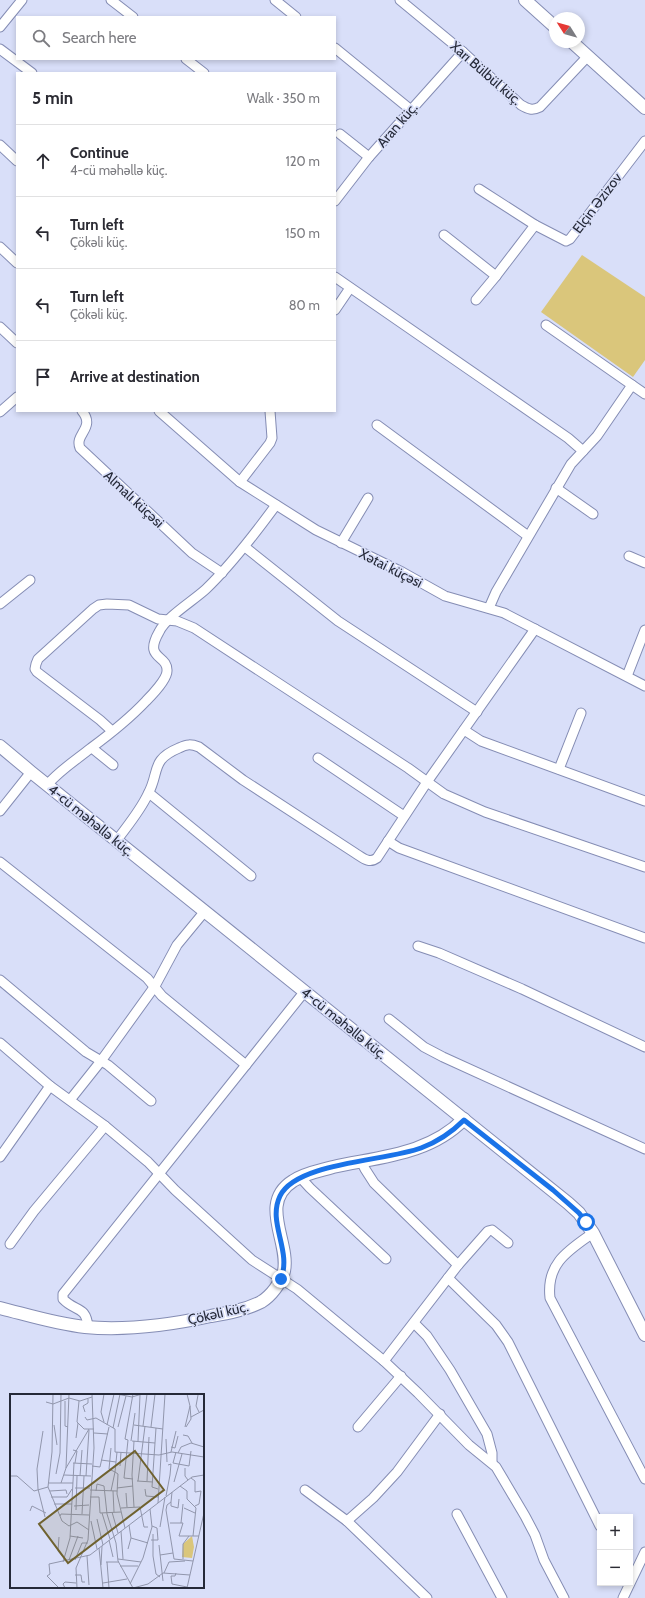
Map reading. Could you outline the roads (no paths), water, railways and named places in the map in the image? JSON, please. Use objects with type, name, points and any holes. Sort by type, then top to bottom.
[{"type":"street","points":[[0,27],[22,0]]},
{"type":"street","points":[[111,0],[131,16]]},
{"type":"street","points":[[275,0],[295,16]]},
{"type":"street","name":"Xarı Bülbül küç.","points":[[400,0],[462,52],[521,105],[534,110],[540,107],[588,56]]},
{"type":"street","points":[[525,0],[549,22]]},
{"type":"street","points":[[579,48],[645,108]]},
{"type":"street","points":[[336,49],[411,110]]},
{"type":"street","points":[[0,50],[31,72]]},
{"type":"street","name":"Aran küç.","points":[[336,198],[369,157],[462,52]]},
{"type":"street","points":[[187,60],[203,72]]},
{"type":"street","points":[[340,134],[369,157]]},
{"type":"street","name":"Elçin Əzizov","points":[[479,189],[535,226],[566,241],[570,239],[645,141]]},
{"type":"street","points":[[0,145],[16,160]]},
{"type":"street","points":[[476,300],[535,226]]},
{"type":"street","points":[[444,235],[496,276]]},
{"type":"street","points":[[0,247],[16,262]]},
{"type":"street","points":[[336,278],[568,438],[584,451]]},
{"type":"street","points":[[336,309],[350,288]]},
{"type":"street","points":[[546,325],[645,394]]},
{"type":"street","points":[[0,327],[16,342]]},
{"type":"street","points":[[489,608],[496,592],[571,464],[597,436],[632,385]]},
{"type":"street","points":[[0,412],[16,398]]},
{"type":"street","name":"Almalı küçəsi","points":[[83,412],[86,415],[87,421],[86,429],[78,444],[80,448],[192,553],[222,573]]},
{"type":"street","name":"Xətai küçəsi","points":[[160,412],[240,482],[316,530],[402,572],[445,596],[504,613],[645,686]]},
{"type":"street","points":[[240,482],[270,443],[272,438],[270,412]]},
{"type":"street","points":[[376,425],[528,536]]},
{"type":"street","points":[[556,488],[593,514]]},
{"type":"street","points":[[341,543],[368,498]]},
{"type":"street","points":[[47,785],[61,770],[92,748],[142,705],[166,676],[166,666],[154,652],[153,648],[158,632],[169,620],[222,573],[245,547],[276,505]]},
{"type":"street","points":[[245,547],[338,621],[477,712]]},
{"type":"street","points":[[629,556],[645,563]]},
{"type":"street","points":[[0,604],[30,580]]},
{"type":"street","points":[[112,731],[35,669],[36,664],[43,654],[93,609],[99,605],[107,604],[129,605],[158,619],[177,621],[194,628],[408,768],[444,794],[485,812],[645,867]]},
{"type":"street","points":[[117,840],[137,813],[149,793],[158,765],[163,757],[187,744],[193,744],[243,780],[369,861],[372,861],[377,858],[427,782],[534,629]]},
{"type":"street","points":[[627,676],[645,630]]},
{"type":"street","points":[[559,769],[581,713]]},
{"type":"street","points":[[464,730],[481,741],[645,801]]},
{"type":"street","name":"4-cü məhəllə küç.","points":[[0,746],[579,1213],[593,1233],[645,1335]]},
{"type":"street","points":[[92,748],[113,765]]},
{"type":"street","points":[[318,758],[404,816]]},
{"type":"street","points":[[0,811],[31,772]]},
{"type":"street","points":[[149,793],[251,876]]},
{"type":"street","points":[[388,841],[399,848],[645,938]]},
{"type":"street","points":[[0,862],[147,978],[162,996],[246,1065]]},
{"type":"street","points":[[70,1100],[101,1061],[154,986],[177,945],[205,911]]},
{"type":"street","points":[[418,946],[439,953],[522,989],[645,1047]]},
{"type":"street","points":[[0,980],[86,1052],[118,1072],[151,1101]]},
{"type":"street","points":[[88,1327],[85,1315],[67,1304],[63,1299],[63,1294],[305,992]]},
{"type":"street","points":[[389,1020],[424,1047],[443,1057],[645,1148]]},
{"type":"street","points":[[0,1043],[50,1086],[105,1126],[148,1162],[242,1252],[297,1289],[401,1376],[474,1449],[492,1462],[525,1516],[535,1535],[544,1560],[564,1598]]},
{"type":"street","points":[[0,1157],[50,1086]]},
{"type":"street","name":"Çökəli küç.","points":[[0,1308],[57,1322],[88,1327],[151,1327],[235,1311],[262,1301],[270,1295],[281,1279],[285,1263],[278,1228],[277,1206],[283,1190],[288,1184],[307,1173],[420,1148],[444,1136],[464,1120]]},
{"type":"street","points":[[10,1244],[42,1201],[105,1126]]},
{"type":"street","points":[[361,1161],[374,1183],[458,1265]]},
{"type":"street","points":[[300,1177],[386,1259]]},
{"type":"street","points":[[384,1362],[458,1265],[488,1231],[492,1230],[496,1232],[508,1243]]},
{"type":"street","points":[[593,1233],[565,1253],[559,1260],[549,1288],[550,1298],[645,1479]]},
{"type":"street","points":[[448,1278],[496,1325],[508,1342],[597,1520]]},
{"type":"street","points":[[414,1323],[427,1336],[450,1370],[487,1434],[491,1444],[492,1462]]},
{"type":"street","points":[[358,1427],[401,1376]]},
{"type":"street","points":[[347,1521],[373,1498],[397,1472],[440,1414]]},
{"type":"street","points":[[305,1490],[347,1521],[427,1598]]},
{"type":"street","points":[[457,1514],[502,1598]]},
{"type":"street","points":[[633,1575],[645,1552]]},
{"type":"street","points":[[623,1598],[628,1586]]}]
